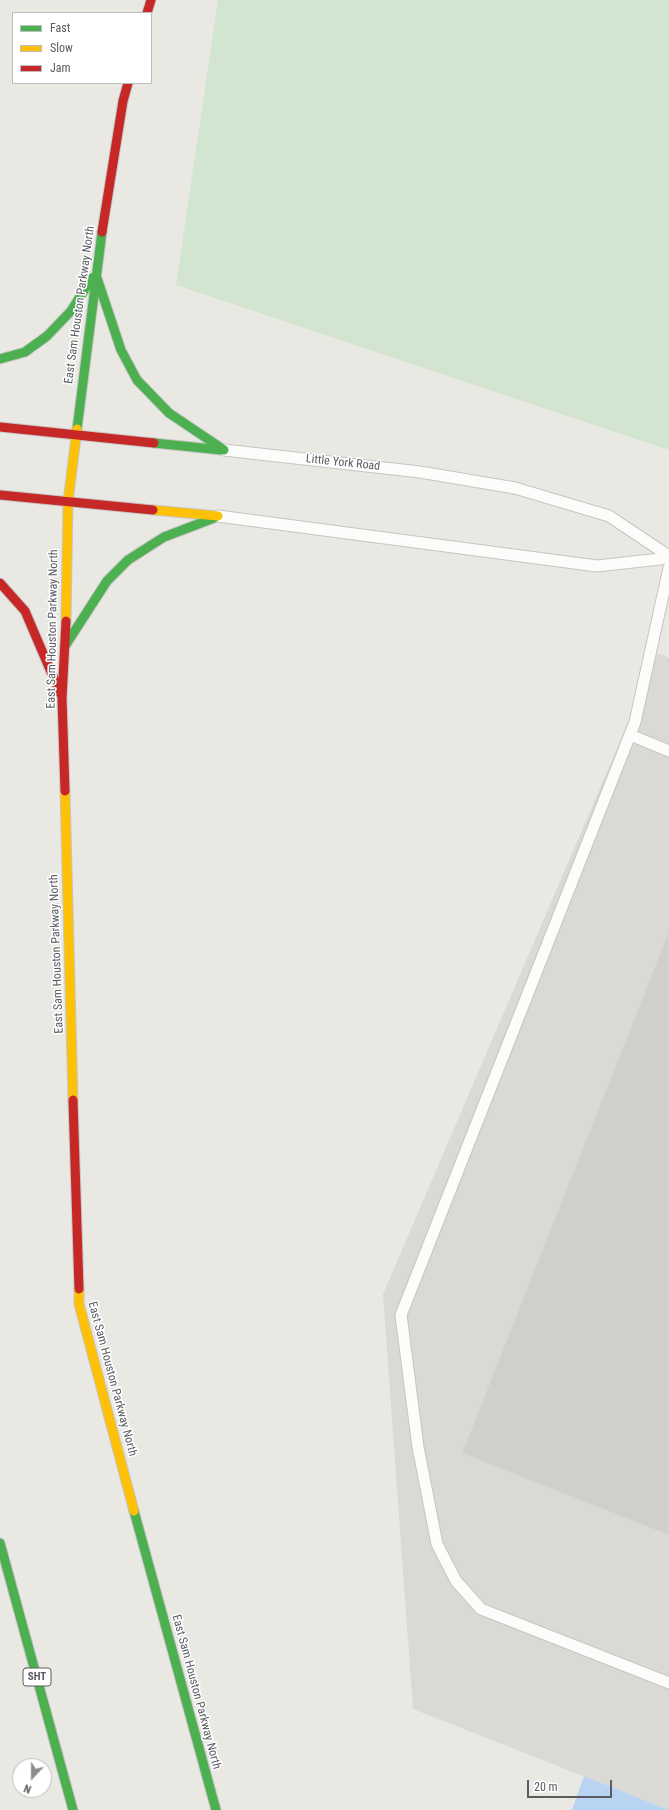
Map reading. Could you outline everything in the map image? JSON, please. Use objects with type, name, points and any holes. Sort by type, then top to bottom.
[{"type":"main road","points":[[147,12],[151,0]]},
{"type":"main road","name":"East Sam Houston Parkway North","points":[[128,84],[123,101],[96,273],[68,502],[66,646],[62,698],[80,1304],[157,1597],[216,1810]]},
{"type":"main road","points":[[0,359],[25,352],[47,336],[71,311],[96,273]]},
{"type":"main road","points":[[96,273],[121,350],[137,380],[169,414],[224,450]]},
{"type":"main road","name":"Little York Road","points":[[0,427],[224,450]]},
{"type":"main road","name":"Little York Road","points":[[0,495],[218,516]]},
{"type":"main road","points":[[66,646],[107,581],[128,560],[164,537],[218,516]]},
{"type":"main road","points":[[0,583],[7,589],[24,611],[62,698]]},
{"type":"main road","name":"SHT","points":[[0,1543],[73,1810]]},
{"type":"lane","name":"Little York Road","points":[[224,450],[420,472],[515,488],[609,516],[669,557]]},
{"type":"lane","name":"Little York Road","points":[[218,516],[597,566],[669,557]]},
{"type":"lane","points":[[669,568],[635,722],[401,1315],[418,1447],[437,1544],[456,1581],[481,1609],[669,1683]]},
{"type":"lane","points":[[630,735],[669,751]]},
{"type":"shaded area","points":[[658,653],[669,658],[669,1810],[413,1709],[383,1294]]},
{"type":"green space","points":[[218,0],[669,0],[669,450],[176,285]]},
{"type":"water","points":[[584,1776],[669,1810],[572,1810]]},
{"type":"building","points":[[669,931],[669,1535],[462,1453]]},
{"type":"traffic: fast","points":[[77,429],[102,232]]},
{"type":"traffic: fast","points":[[0,359],[25,352],[47,336],[71,311],[92,278]]},
{"type":"traffic: fast","points":[[97,278],[121,350],[137,380],[169,413],[224,450]]},
{"type":"traffic: fast","points":[[154,443],[221,450]]},
{"type":"traffic: fast","points":[[65,646],[107,581],[128,560],[164,537],[214,518]]},
{"type":"traffic: fast","points":[[134,1511],[216,1810]]},
{"type":"traffic: fast","points":[[0,1543],[73,1810]]},
{"type":"traffic: slow","points":[[66,621],[68,502],[77,429]]},
{"type":"traffic: slow","points":[[153,510],[218,516]]},
{"type":"traffic: slow","points":[[65,791],[73,1100]]},
{"type":"traffic: slow","points":[[79,1289],[79,1304],[134,1511]]},
{"type":"traffic: jam","points":[[147,12],[151,0]]},
{"type":"traffic: jam","points":[[102,232],[123,101],[128,84]]},
{"type":"traffic: jam","points":[[0,427],[154,443]]},
{"type":"traffic: jam","points":[[0,495],[153,510]]},
{"type":"traffic: jam","points":[[0,583],[25,611],[60,693]]},
{"type":"traffic: jam","points":[[65,791],[62,698],[66,621]]},
{"type":"traffic: jam","points":[[73,1100],[79,1289]]}]
